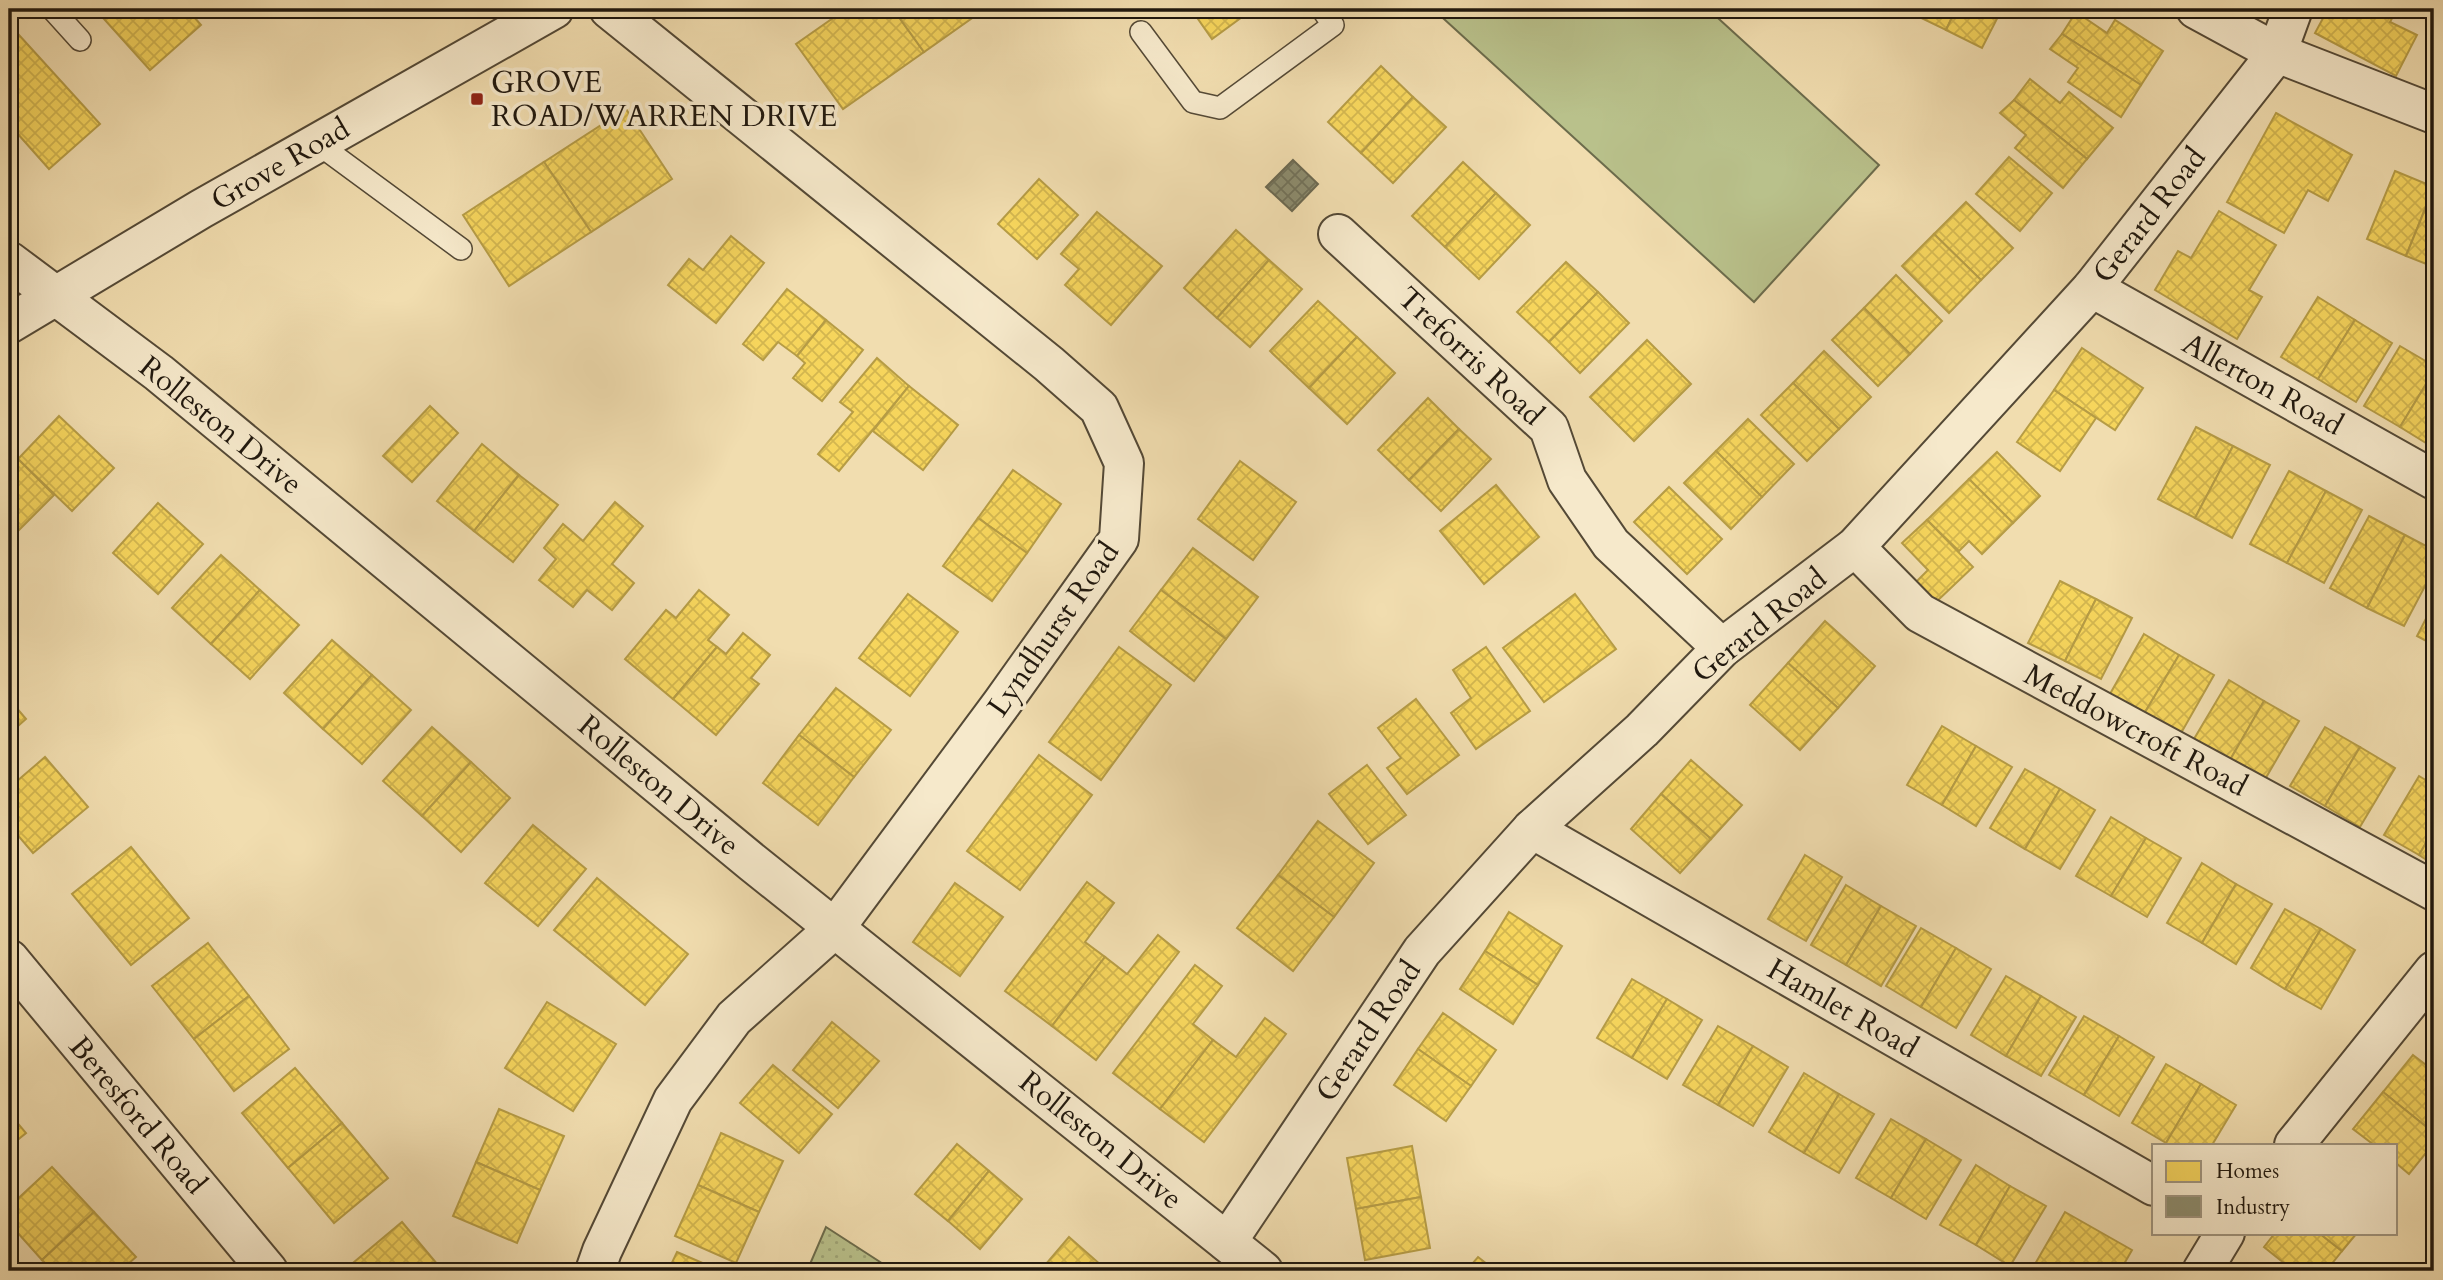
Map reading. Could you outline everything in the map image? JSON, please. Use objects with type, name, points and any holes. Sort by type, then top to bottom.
[{"type":"street","name":"Grove Road","points":[[9,324],[201,209],[554,9]]},
{"type":"street","name":"Lyndhurst Road","points":[[595,1271],[673,1100],[734,1018],[835,928],[1002,703],[1119,539],[1124,463],[1099,408],[609,9]]},
{"type":"street","points":[[2196,9],[2277,53],[2434,114]]},
{"type":"street","name":"Gerard Road","points":[[1227,1242],[1422,951],[1532,829],[1642,730],[1722,648],[1855,547],[2092,288],[2277,53],[2293,9]]},
{"type":"street","name":"Treforris Road","points":[[1338,234],[1549,428],[1567,480],[1611,544],[1722,648]]},
{"type":"street","name":"Rolleston Drive","points":[[9,261],[170,382],[742,854],[1263,1271]]},
{"type":"street","name":"Allerton Road","points":[[2092,288],[2434,480]]},
{"type":"street","name":"Meddowcroft Road","points":[[1855,547],[1920,613],[2434,891]]},
{"type":"street","name":"Hamlet Road","points":[[1532,829],[2152,1185]]},
{"type":"street","name":"Beresford Road","points":[[9,959],[268,1271]]},
{"type":"street","points":[[2295,1144],[2434,971]]},
{"type":"street","points":[[2202,1271],[2224,1234]]},
{"type":"lane","points":[[52,9],[80,40]]},
{"type":"lane","points":[[1141,32],[1193,102],[1220,108],[1333,25],[1322,9]]},
{"type":"lane","points":[[317,143],[461,249]]},
{"type":"green space","points":[[1433,9],[1708,9],[1879,165],[1754,302]]},
{"type":"green space","points":[[826,1227],[894,1271],[807,1271]]},
{"type":"building: Homes","points":[[95,9],[187,9],[201,25],[150,70]]},
{"type":"building: Homes","points":[[846,9],[893,9],[924,52],[843,109],[796,44]]},
{"type":"building: Homes","points":[[893,9],[985,9],[924,52]]},
{"type":"building: Homes","points":[[1191,9],[1253,9],[1212,39]]},
{"type":"building: Homes","points":[[1911,9],[1956,9],[1946,30],[1909,12]]},
{"type":"building: Homes","points":[[1956,9],[2002,9],[1982,48],[1946,30]]},
{"type":"building: Homes","points":[[2328,9],[2397,9],[2390,22],[2417,35],[2396,76],[2315,33]]},
{"type":"building: Homes","points":[[2076,12],[2107,33],[2115,20],[2163,51],[2141,85],[2062,34]]},
{"type":"building: Homes","points":[[9,24],[100,124],[49,169],[9,124]]},
{"type":"building: Homes","points":[[2062,34],[2141,85],[2121,117],[2068,82],[2078,68],[2050,49]]},
{"type":"building: Homes","points":[[1381,66],[1413,97],[1361,153],[1328,122]]},
{"type":"building: Homes","points":[[2030,79],[2060,103],[2069,92],[2113,128],[2087,159],[2014,100]]},
{"type":"building: Homes","points":[[1413,97],[1446,127],[1393,183],[1361,153]]},
{"type":"building: Homes","points":[[2014,100],[2087,159],[2063,188],[2015,148],[2026,135],[2000,113]]},
{"type":"building: Homes","points":[[626,109],[672,179],[591,232],[544,162]]},
{"type":"building: Homes","points":[[2276,113],[2352,155],[2328,201],[2308,190],[2284,233],[2227,202]]},
{"type":"building: Homes","points":[[2009,157],[2052,193],[2020,231],[1976,194]]},
{"type":"building: Homes","points":[[544,162],[591,232],[509,286],[463,215]]},
{"type":"building: Homes","points":[[1463,162],[1496,193],[1445,247],[1412,216]]},
{"type":"building: Homes","points":[[2395,171],[2434,187],[2406,256],[2367,239]]},
{"type":"building: Homes","points":[[1039,179],[1078,215],[1037,259],[998,224]]},
{"type":"building: Homes","points":[[2434,187],[2434,267],[2406,256]]},
{"type":"building: Homes","points":[[1496,193],[1530,225],[1479,279],[1445,247]]},
{"type":"building: Homes","points":[[1966,202],[2013,248],[1981,280],[1934,234]]},
{"type":"building: Homes","points":[[2219,211],[2276,245],[2249,290],[2262,297],[2237,339],[2155,290],[2178,251],[2191,258]]},
{"type":"building: Homes","points":[[1097,212],[1162,266],[1111,325],[1065,285],[1079,269],[1061,254]]},
{"type":"building: Homes","points":[[1236,230],[1269,260],[1217,318],[1184,288]]},
{"type":"building: Homes","points":[[1934,234],[1981,280],[1949,313],[1902,266]]},
{"type":"building: Homes","points":[[731,236],[764,263],[716,323],[668,285],[689,259],[703,270]]},
{"type":"building: Homes","points":[[1269,260],[1302,289],[1250,347],[1217,318]]},
{"type":"building: Homes","points":[[1566,262],[1598,292],[1549,342],[1517,312]]},
{"type":"building: Homes","points":[[1896,275],[1942,321],[1910,354],[1864,308]]},
{"type":"building: Homes","points":[[787,289],[826,320],[797,356],[778,342],[763,360],[743,344]]},
{"type":"building: Homes","points":[[1598,292],[1629,323],[1580,373],[1549,342]]},
{"type":"building: Homes","points":[[2318,297],[2355,320],[2318,379],[2281,357]]},
{"type":"building: Homes","points":[[1318,301],[1357,337],[1309,388],[1270,351]]},
{"type":"building: Homes","points":[[1864,308],[1910,354],[1878,386],[1832,340]]},
{"type":"building: Homes","points":[[826,320],[863,350],[822,401],[793,378],[805,363],[797,356]]},
{"type":"building: Homes","points":[[2355,320],[2392,343],[2356,402],[2318,379]]},
{"type":"building: Homes","points":[[1357,337],[1395,373],[1347,424],[1309,388]]},
{"type":"building: Homes","points":[[1647,340],[1691,384],[1634,441],[1590,397]]},
{"type":"building: Homes","points":[[2400,346],[2434,366],[2434,371],[2400,427],[2364,406]]},
{"type":"building: Homes","points":[[2082,348],[2143,388],[2115,430],[2054,390]]},
{"type":"building: Homes","points":[[1824,351],[1871,397],[1839,429],[1793,383]]},
{"type":"building: Homes","points":[[877,358],[909,386],[839,471],[818,454],[853,412],[840,402]]},
{"type":"building: Homes","points":[[2434,371],[2434,448],[2400,427]]},
{"type":"building: Homes","points":[[1793,383],[1839,429],[1807,461],[1761,415]]},
{"type":"building: Homes","points":[[909,386],[958,425],[923,470],[873,431]]},
{"type":"building: Homes","points":[[2054,390],[2096,418],[2060,471],[2017,442]]},
{"type":"building: Homes","points":[[1428,398],[1459,429],[1409,480],[1378,450]]},
{"type":"building: Homes","points":[[430,406],[458,433],[412,482],[383,456]]},
{"type":"building: Homes","points":[[59,416],[114,468],[72,511],[18,459]]},
{"type":"building: Homes","points":[[1748,419],[1794,464],[1762,497],[1716,451]]},
{"type":"building: Homes","points":[[2196,427],[2233,446],[2195,518],[2158,499]]},
{"type":"building: Homes","points":[[1459,429],[1491,459],[1441,511],[1409,480]]},
{"type":"building: Homes","points":[[482,444],[519,475],[474,531],[437,501]]},
{"type":"building: Homes","points":[[2233,446],[2270,465],[2232,538],[2195,518]]},
{"type":"building: Homes","points":[[1716,451],[1762,497],[1731,529],[1684,483]]},
{"type":"building: Homes","points":[[1997,452],[2040,496],[2013,523],[1969,479]]},
{"type":"building: Homes","points":[[18,459],[54,495],[9,540],[9,467]]},
{"type":"building: Homes","points":[[1240,461],[1296,502],[1253,560],[1198,519]]},
{"type":"building: Homes","points":[[1013,470],[1061,504],[1027,553],[978,518]]},
{"type":"building: Homes","points":[[2289,471],[2326,491],[2287,563],[2250,544]]},
{"type":"building: Homes","points":[[519,475],[558,505],[513,562],[474,531]]},
{"type":"building: Homes","points":[[1969,479],[2013,523],[1982,554],[1969,541],[1959,551],[1927,520]]},
{"type":"building: Homes","points":[[1496,485],[1539,537],[1484,584],[1440,531]]},
{"type":"building: Homes","points":[[1669,487],[1722,539],[1687,574],[1634,522]]},
{"type":"building: Homes","points":[[2326,491],[2362,510],[2324,583],[2287,563]]},
{"type":"building: Homes","points":[[615,502],[643,526],[612,564],[634,583],[612,610],[587,590],[573,607],[539,580],[556,559],[544,548],[563,524],[583,541]]},
{"type":"building: Homes","points":[[158,503],[203,544],[158,594],[113,553]]},
{"type":"building: Homes","points":[[2369,516],[2405,535],[2367,608],[2330,588]]},
{"type":"building: Homes","points":[[978,518],[1027,553],[992,601],[943,566]]},
{"type":"building: Homes","points":[[1927,520],[1973,567],[1936,602],[1916,582],[1928,570],[1902,543]]},
{"type":"building: Homes","points":[[2405,535],[2434,550],[2434,569],[2404,626],[2367,608]]},
{"type":"building: Homes","points":[[1193,548],[1258,597],[1226,639],[1161,590]]},
{"type":"building: Homes","points":[[221,555],[260,590],[211,644],[172,608]]},
{"type":"building: Homes","points":[[2060,581],[2096,599],[2065,661],[2028,643]]},
{"type":"building: Homes","points":[[260,590],[299,625],[250,679],[211,644]]},
{"type":"building: Homes","points":[[699,590],[729,615],[708,640],[717,647],[673,699],[625,659],[666,610],[676,618]]},
{"type":"building: Homes","points":[[1161,590],[1226,639],[1194,681],[1130,631]]},
{"type":"building: Homes","points":[[908,594],[958,632],[910,696],[859,658]]},
{"type":"building: Homes","points":[[1575,594],[1616,649],[1544,702],[1503,648]]},
{"type":"building: Homes","points":[[2096,599],[2132,618],[2101,679],[2065,661]]},
{"type":"building: Homes","points":[[2434,603],[2434,645],[2417,636]]},
{"type":"building: Homes","points":[[1825,621],[1875,666],[1838,708],[1788,663]]},
{"type":"building: Homes","points":[[743,633],[770,655],[751,678],[759,684],[716,735],[673,699],[717,647],[726,654]]},
{"type":"building: Homes","points":[[2144,634],[2179,655],[2144,714],[2110,694]]},
{"type":"building: Homes","points":[[332,640],[372,675],[323,729],[284,693]]},
{"type":"building: Homes","points":[[1119,647],[1171,685],[1101,780],[1049,742]]},
{"type":"building: Homes","points":[[1486,647],[1530,711],[1476,749],[1451,713],[1471,698],[1453,670]]},
{"type":"building: Homes","points":[[2179,655],[2214,675],[2180,735],[2144,714]]},
{"type":"building: Homes","points":[[1788,663],[1838,708],[1800,750],[1750,705]]},
{"type":"building: Homes","points":[[372,675],[411,710],[362,764],[323,729]]},
{"type":"building: Homes","points":[[2229,680],[2264,701],[2230,760],[2194,739]]},
{"type":"building: Homes","points":[[836,688],[891,730],[854,777],[799,735]]},
{"type":"building: Homes","points":[[9,699],[26,719],[9,734]]},
{"type":"building: Homes","points":[[1416,699],[1459,755],[1407,794],[1387,768],[1401,758],[1378,728]]},
{"type":"building: Homes","points":[[2264,701],[2299,721],[2264,781],[2230,760]]},
{"type":"building: Homes","points":[[1942,726],[1976,746],[1942,805],[1907,785]]},
{"type":"building: Homes","points":[[432,727],[471,762],[422,816],[383,781]]},
{"type":"building: Homes","points":[[2325,727],[2360,747],[2325,806],[2290,786]]},
{"type":"building: Homes","points":[[799,735],[854,777],[818,825],[763,783]]},
{"type":"building: Homes","points":[[1976,746],[2012,767],[1976,826],[1942,805]]},
{"type":"building: Homes","points":[[2360,747],[2395,768],[2360,827],[2325,806]]},
{"type":"building: Homes","points":[[1039,755],[1092,795],[1020,890],[967,851]]},
{"type":"building: Homes","points":[[45,757],[88,807],[33,853],[9,825],[9,788]]},
{"type":"building: Homes","points":[[1691,760],[1742,805],[1711,839],[1661,794]]},
{"type":"building: Homes","points":[[471,762],[510,798],[461,852],[422,816]]},
{"type":"building: Homes","points":[[1367,765],[1406,815],[1368,844],[1329,794]]},
{"type":"building: Homes","points":[[2025,769],[2060,789],[2025,849],[1990,828]]},
{"type":"building: Homes","points":[[2419,776],[2434,785],[2434,829],[2419,855],[2384,835]]},
{"type":"building: Homes","points":[[2060,789],[2095,810],[2060,869],[2025,849]]},
{"type":"building: Homes","points":[[1661,794],[1711,839],[1680,873],[1631,829]]},
{"type":"building: Homes","points":[[2111,817],[2146,838],[2111,896],[2076,876]]},
{"type":"building: Homes","points":[[1318,821],[1374,863],[1334,917],[1278,875]]},
{"type":"building: Homes","points":[[533,825],[586,869],[538,926],[485,883]]},
{"type":"building: Homes","points":[[2434,829],[2434,865],[2419,855]]},
{"type":"building: Homes","points":[[2146,838],[2181,858],[2147,917],[2111,896]]},
{"type":"building: Homes","points":[[131,847],[189,918],[131,965],[72,894]]},
{"type":"building: Homes","points":[[1805,855],[1842,877],[1806,941],[1768,919]]},
{"type":"building: Homes","points":[[2202,863],[2236,884],[2202,943],[2167,923]]},
{"type":"building: Homes","points":[[1278,875],[1334,917],[1293,971],[1237,928]]},
{"type":"building: Homes","points":[[597,878],[688,954],[645,1005],[554,930]]},
{"type":"building: Homes","points":[[1087,882],[1114,903],[1085,942],[1105,957],[1052,1026],[1005,991]]},
{"type":"building: Homes","points":[[955,883],[1003,917],[960,976],[913,942]]},
{"type":"building: Homes","points":[[2236,884],[2272,904],[2236,964],[2202,943]]},
{"type":"building: Homes","points":[[1846,885],[1881,906],[1846,965],[1811,945]]},
{"type":"building: Homes","points":[[1881,906],[1916,926],[1881,986],[1846,965]]},
{"type":"building: Homes","points":[[2285,909],[2321,929],[2285,989],[2251,968]]},
{"type":"building: Homes","points":[[1509,912],[1562,946],[1538,985],[1485,951]]},
{"type":"building: Homes","points":[[1921,928],[1956,948],[1921,1007],[1886,986]]},
{"type":"building: Homes","points":[[2321,929],[2355,950],[2321,1009],[2285,989]]},
{"type":"building: Homes","points":[[1158,935],[1179,952],[1096,1060],[1052,1026],[1105,957],[1127,974]]},
{"type":"building: Homes","points":[[208,943],[249,996],[194,1039],[152,986]]},
{"type":"building: Homes","points":[[1956,948],[1991,969],[1956,1028],[1921,1007]]},
{"type":"building: Homes","points":[[1485,951],[1538,985],[1513,1024],[1460,989]]},
{"type":"building: Homes","points":[[1195,965],[1222,986],[1193,1024],[1213,1040],[1160,1109],[1113,1073]]},
{"type":"building: Homes","points":[[2006,976],[2041,996],[2006,1056],[1971,1035]]},
{"type":"building: Homes","points":[[1632,979],[1667,999],[1632,1058],[1597,1038]]},
{"type":"building: Homes","points":[[249,996],[289,1049],[234,1091],[194,1039]]},
{"type":"building: Homes","points":[[2041,996],[2076,1017],[2041,1076],[2006,1056]]},
{"type":"building: Homes","points":[[1667,999],[1702,1020],[1667,1079],[1632,1058]]},
{"type":"building: Homes","points":[[547,1002],[616,1044],[573,1111],[505,1068]]},
{"type":"building: Homes","points":[[1443,1013],[1496,1050],[1471,1086],[1418,1049]]},
{"type":"building: Homes","points":[[2084,1016],[2119,1036],[2084,1095],[2049,1075]]},
{"type":"building: Homes","points":[[1265,1018],[1286,1034],[1204,1142],[1160,1109],[1213,1040],[1236,1057]]},
{"type":"building: Homes","points":[[832,1022],[879,1061],[838,1108],[793,1070]]},
{"type":"building: Homes","points":[[1718,1026],[1753,1046],[1718,1105],[1683,1085]]},
{"type":"building: Homes","points":[[2119,1036],[2154,1057],[2119,1116],[2084,1095]]},
{"type":"building: Homes","points":[[1753,1046],[1788,1067],[1753,1126],[1718,1105]]},
{"type":"building: Homes","points":[[1418,1049],[1471,1086],[1446,1121],[1394,1085]]},
{"type":"building: Homes","points":[[2413,1055],[2434,1071],[2434,1133],[2383,1092]]},
{"type":"building: Homes","points":[[2166,1064],[2201,1084],[2166,1143],[2132,1123]]},
{"type":"building: Homes","points":[[773,1065],[832,1114],[799,1153],[740,1103]]},
{"type":"building: Homes","points":[[295,1068],[342,1123],[288,1168],[242,1113]]},
{"type":"building: Homes","points":[[1804,1073],[1839,1094],[1804,1153],[1769,1132]]},
{"type":"building: Homes","points":[[2201,1084],[2236,1105],[2213,1144],[2166,1143]]},
{"type":"building: Homes","points":[[2383,1092],[2434,1133],[2434,1143],[2409,1174],[2398,1165],[2398,1144],[2373,1144],[2353,1129]]},
{"type":"building: Homes","points":[[1839,1094],[1874,1114],[1839,1173],[1804,1153]]},
{"type":"building: Homes","points":[[499,1109],[564,1136],[540,1190],[476,1162]]},
{"type":"building: Homes","points":[[9,1113],[26,1133],[9,1147]]},
{"type":"building: Homes","points":[[1891,1119],[1926,1139],[1891,1198],[1856,1178]]},
{"type":"building: Homes","points":[[342,1123],[388,1178],[334,1223],[288,1168]]},
{"type":"building: Homes","points":[[721,1133],[783,1161],[759,1212],[698,1185]]},
{"type":"building: Homes","points":[[1926,1139],[1961,1160],[1926,1219],[1891,1198]]},
{"type":"building: Homes","points":[[957,1144],[989,1171],[948,1221],[915,1194]]},
{"type":"building: Homes","points":[[1412,1146],[1421,1197],[1356,1209],[1347,1158]]},
{"type":"building: Homes","points":[[476,1162],[540,1190],[517,1243],[453,1216]]},
{"type":"building: Homes","points":[[1976,1165],[2010,1186],[1976,1245],[1940,1225]]},
{"type":"building: Homes","points":[[52,1167],[94,1212],[42,1260],[9,1223],[9,1207]]},
{"type":"building: Homes","points":[[989,1171],[1022,1199],[980,1249],[948,1221]]},
{"type":"building: Homes","points":[[698,1185],[759,1212],[736,1263],[675,1236]]},
{"type":"building: Homes","points":[[2010,1186],[2046,1206],[2010,1266],[1976,1245]]},
{"type":"building: Homes","points":[[1421,1197],[1430,1248],[1365,1260],[1356,1209]]},
{"type":"building: Homes","points":[[94,1212],[136,1257],[120,1271],[53,1271],[42,1260]]},
{"type":"building: Homes","points":[[2065,1212],[2132,1250],[2120,1271],[2031,1271]]},
{"type":"building: Homes","points":[[402,1222],[443,1271],[349,1271],[347,1268]]},
{"type":"building: Homes","points":[[2274,1234],[2320,1234],[2342,1251],[2326,1271],[2294,1271],[2264,1247]]},
{"type":"building: Homes","points":[[2320,1234],[2356,1234],[2342,1251]]},
{"type":"building: Homes","points":[[1069,1237],[1101,1265],[1096,1271],[1040,1271]]},
{"type":"building: Homes","points":[[677,1252],[721,1271],[668,1271]]},
{"type":"building: Homes","points":[[1478,1257],[1496,1271],[1466,1271]]},
{"type":"building: Industry","points":[[1293,160],[1318,184],[1292,211],[1266,187]]},
{"type":"place","name":"GROVE ROAD/WARREN DRIVE","points":[[477,99]]}]
